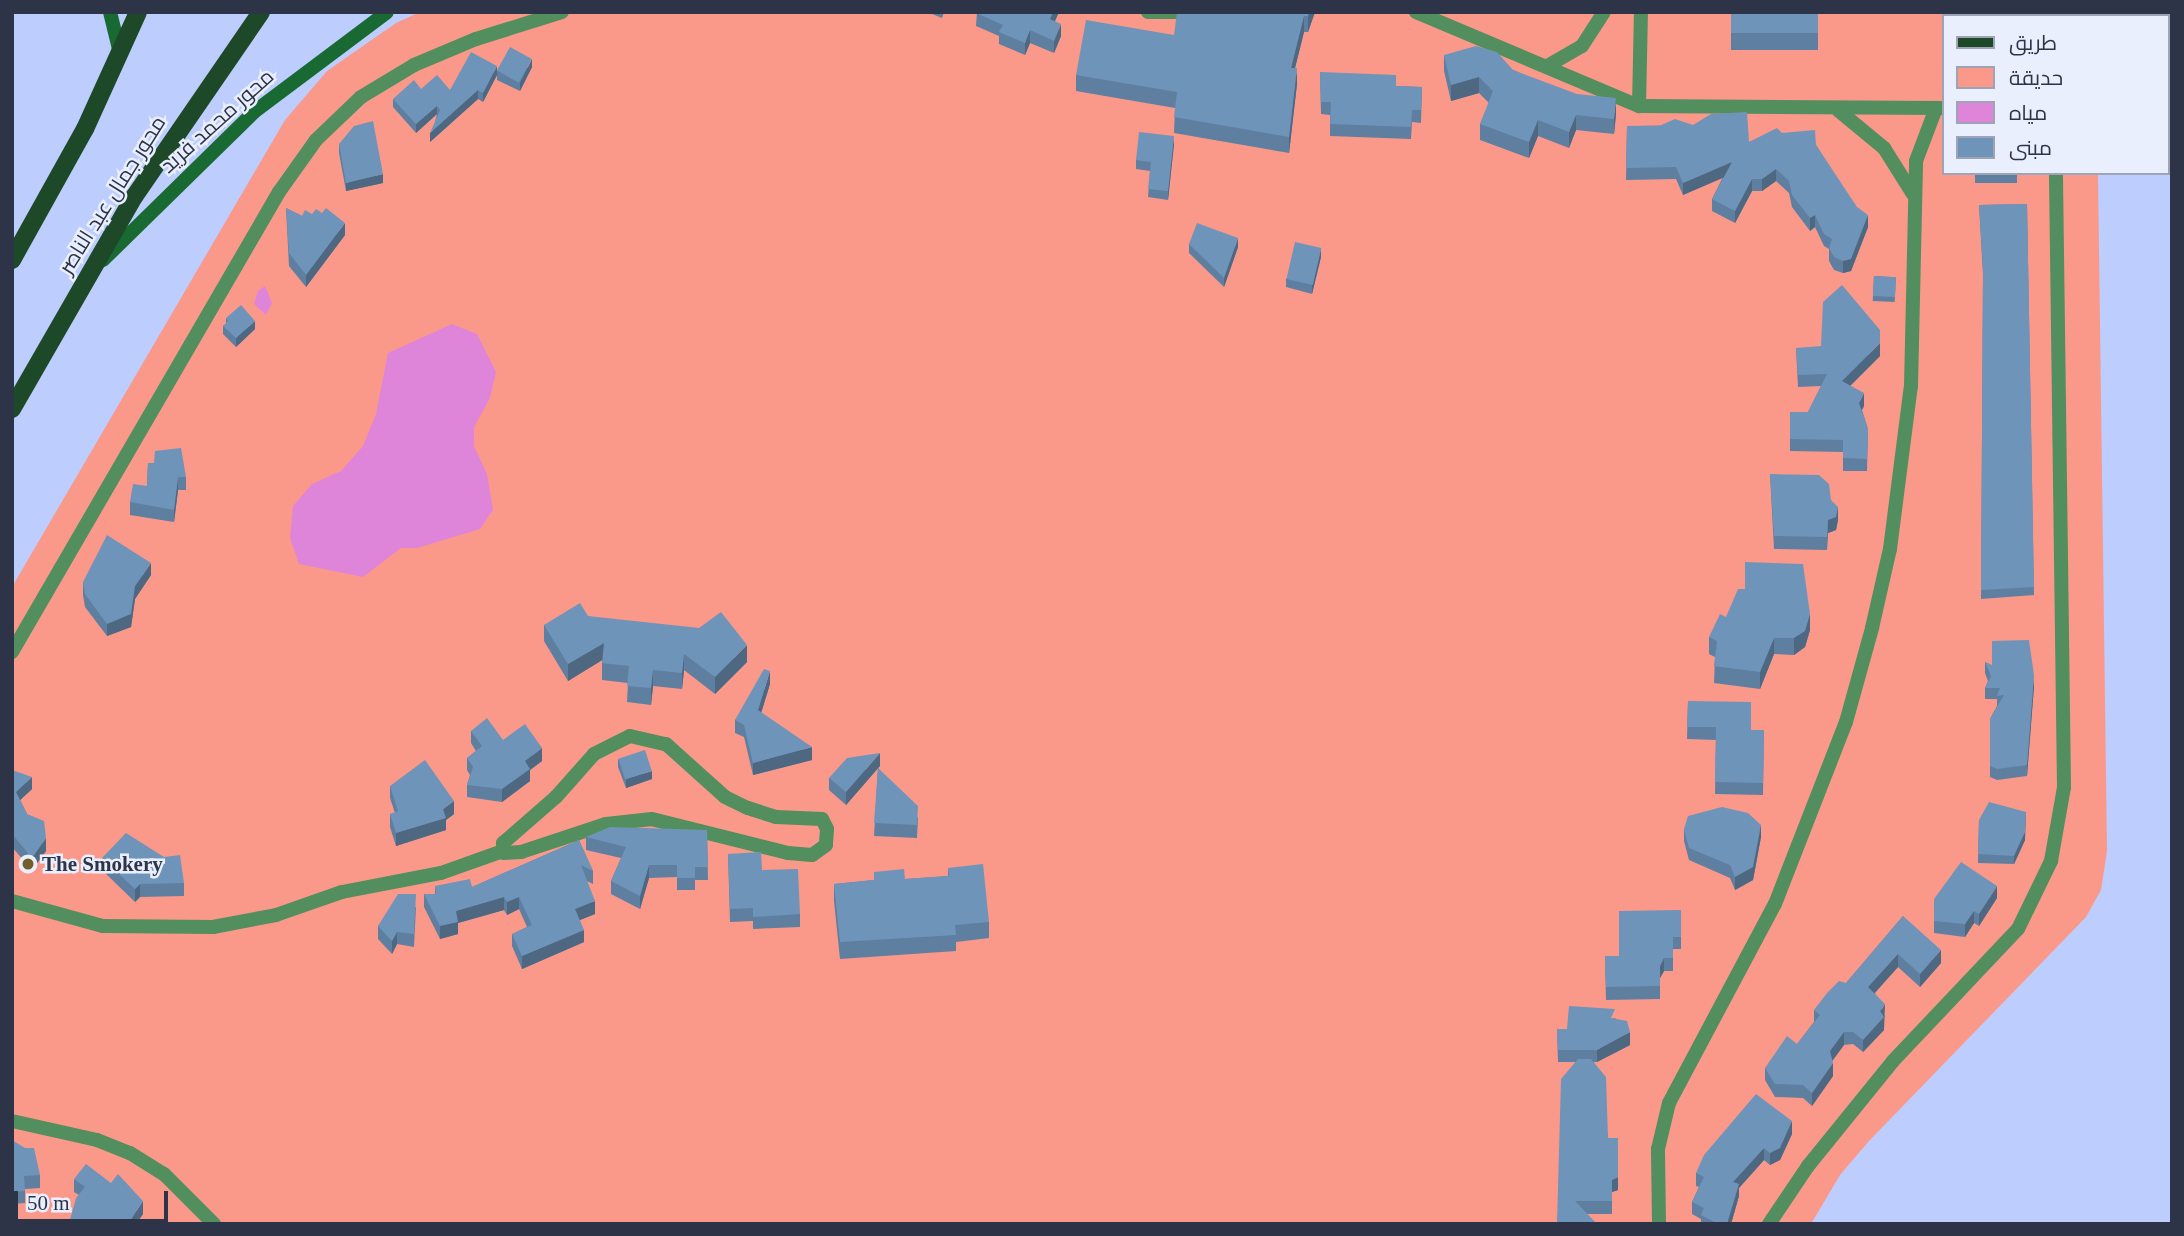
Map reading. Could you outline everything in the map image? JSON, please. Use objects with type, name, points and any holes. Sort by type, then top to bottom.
[{"type":"main road","points":[[110,12],[120,53]]},
{"type":"main road","points":[[12,260],[85,129],[138,12]]},
{"type":"main road","name":"محور جمال عبد الناصر","points":[[12,409],[146,178],[261,12]]},
{"type":"main road","name":"محور محمد فريد","points":[[88,276],[254,112],[387,12]]},
{"type":"street","points":[[12,652],[279,192],[316,140],[361,97],[414,65],[476,39],[562,12]]},
{"type":"street","points":[[1148,12],[1181,12]]},
{"type":"street","points":[[1416,12],[1549,65],[1639,106],[1838,110],[1940,108],[1916,161],[1912,386],[1890,549],[1872,628],[1846,722],[1775,904],[1669,1103],[1658,1149],[1659,1224]]},
{"type":"street","points":[[1549,65],[1582,46],[1604,12]]},
{"type":"street","points":[[1639,106],[1641,12]]},
{"type":"street","points":[[1838,110],[1884,148],[1914,199]]},
{"type":"street","points":[[1769,1224],[1808,1166],[1893,1061],[2018,929],[2042,885],[2054,849],[2064,787],[2064,619],[2056,175]]},
{"type":"street","points":[[12,901],[103,926],[213,927],[276,915],[342,892],[441,873],[503,850],[511,854],[606,824],[666,820],[799,855],[817,853],[828,834],[816,816],[776,817],[748,808],[726,797],[666,744],[630,736],[594,754],[556,797],[503,843],[503,850]]},
{"type":"street","points":[[12,1121],[97,1140],[130,1153],[164,1174],[214,1224]]},
{"type":"green space","points":[[420,12],[2172,12],[2170,30],[2170,14],[1942,14],[1942,175],[2098,175],[2107,851],[2101,890],[2086,917],[1869,1141],[1840,1175],[1811,1224],[12,1224],[12,587],[285,120],[327,71],[396,23]]},
{"type":"water","points":[[265,286],[272,303],[266,315],[254,304],[258,291]]},
{"type":"water","points":[[452,324],[477,334],[496,372],[490,398],[474,427],[474,446],[487,474],[493,510],[480,529],[417,548],[401,548],[363,577],[299,564],[290,538],[293,506],[312,484],[341,471],[363,446],[376,414],[388,353]]},
{"type":"building","points":[[977,12],[1053,12],[1050,19],[1061,24],[1054,41],[1030,30],[1025,43],[999,32],[1003,25]]},
{"type":"building","points":[[1177,12],[1309,12],[1308,16],[1304,16],[1291,68],[1297,68],[1289,137],[1174,117],[1177,92],[1076,75],[1086,20],[1174,35]]},
{"type":"building","points":[[1731,12],[1818,12],[1818,33],[1731,33]]},
{"type":"building","points":[[1476,46],[1497,52],[1513,70],[1577,94],[1616,98],[1614,119],[1576,115],[1569,132],[1538,120],[1529,142],[1480,124],[1493,91],[1479,77],[1451,85],[1444,55]]},
{"type":"building","points":[[510,47],[532,59],[519,83],[497,71]]},
{"type":"building","points":[[471,52],[497,66],[483,93],[478,90],[430,133],[440,110],[437,106],[416,124],[393,99],[414,80],[421,89],[437,75],[450,90]]},
{"type":"building","points":[[1320,72],[1396,75],[1396,86],[1422,87],[1421,110],[1412,110],[1411,127],[1330,124],[1331,102],[1321,102]]},
{"type":"building","points":[[1747,112],[1749,142],[1777,128],[1782,133],[1815,130],[1816,145],[1857,207],[1868,215],[1851,259],[1843,261],[1834,257],[1829,248],[1832,239],[1824,234],[1815,215],[1810,218],[1792,195],[1789,181],[1776,169],[1762,179],[1752,179],[1735,211],[1712,199],[1732,162],[1683,183],[1676,167],[1626,168],[1627,126],[1659,126],[1675,119],[1693,125],[1711,114]]},
{"type":"building","points":[[373,121],[383,174],[346,183],[339,144],[354,126]]},
{"type":"building","points":[[1139,132],[1174,136],[1168,191],[1148,189],[1151,162],[1136,160]]},
{"type":"building","points":[[2027,204],[2034,587],[1981,590],[1983,268],[1979,205]]},
{"type":"building","points":[[286,208],[302,216],[305,210],[312,214],[316,209],[322,213],[326,208],[345,223],[306,275],[289,253]]},
{"type":"building","points":[[1197,223],[1238,238],[1224,278],[1189,244]]},
{"type":"building","points":[[1295,242],[1321,248],[1313,285],[1286,279]]},
{"type":"building","points":[[1874,276],[1896,277],[1895,297],[1873,296]]},
{"type":"building","points":[[1842,285],[1880,330],[1880,343],[1842,381],[1864,393],[1859,403],[1868,429],[1867,459],[1843,458],[1843,440],[1790,439],[1790,412],[1808,412],[1827,374],[1798,375],[1796,348],[1821,346],[1823,302]]},
{"type":"building","points":[[241,305],[255,321],[236,338],[223,326],[228,321],[226,318]]},
{"type":"building","points":[[181,448],[186,477],[178,477],[174,510],[130,502],[133,484],[147,486],[148,463],[154,463],[155,451]]},
{"type":"building","points":[[1770,474],[1819,475],[1829,484],[1831,500],[1838,507],[1836,517],[1828,520],[1827,537],[1774,536]]},
{"type":"building","points":[[107,535],[151,563],[135,586],[131,614],[107,624],[85,594],[83,582]]},
{"type":"building","points":[[1745,562],[1803,564],[1810,614],[1805,631],[1794,638],[1774,638],[1760,672],[1714,666],[1717,641],[1709,637],[1720,614],[1726,617],[1738,589],[1745,589]]},
{"type":"building","points":[[580,603],[588,616],[699,628],[721,612],[747,645],[715,677],[684,654],[682,673],[653,670],[651,688],[627,686],[629,666],[602,663],[604,643],[568,664],[544,625]]},
{"type":"building","points":[[2029,640],[2034,675],[2027,765],[1997,769],[1990,766],[1990,719],[2004,695],[1997,696],[2000,688],[1985,688],[1991,676],[1985,662],[1992,665],[1992,641]]},
{"type":"building","points":[[764,669],[770,671],[758,710],[812,747],[753,763],[744,725],[735,720]]},
{"type":"building","points":[[1688,701],[1751,702],[1751,730],[1764,730],[1763,783],[1715,782],[1716,727],[1687,727]]},
{"type":"building","points":[[487,718],[503,740],[525,724],[542,748],[525,761],[530,769],[502,789],[467,785],[473,767],[467,758],[482,746],[471,731]]},
{"type":"building","points":[[645,750],[652,771],[625,780],[618,759]]},
{"type":"building","points":[[880,753],[846,792],[829,778],[847,758]]},
{"type":"building","points":[[425,760],[454,801],[443,809],[446,818],[396,833],[390,814],[398,811],[390,786]]},
{"type":"building","points":[[878,768],[918,806],[917,825],[874,823]]},
{"type":"building","points":[[12,770],[32,777],[16,792],[27,814],[44,821],[46,838],[32,858],[12,834]]},
{"type":"building","points":[[1989,802],[2026,812],[2025,832],[2014,856],[1978,854],[1979,820]]},
{"type":"building","points":[[1722,807],[1748,813],[1761,825],[1753,867],[1735,877],[1730,865],[1689,848],[1684,829],[1688,816]]},
{"type":"building","points":[[610,827],[707,830],[708,867],[695,867],[695,878],[677,878],[677,865],[649,865],[640,896],[611,881],[626,847],[586,837]]},
{"type":"building","points":[[126,833],[164,857],[180,855],[184,883],[140,884],[135,889],[102,858]]},
{"type":"building","points":[[579,840],[593,871],[581,865],[595,901],[575,909],[584,930],[522,956],[512,934],[532,925],[519,897],[507,902],[504,897],[456,911],[458,922],[440,926],[424,894],[436,894],[435,886],[470,879],[472,887]]},
{"type":"building","points":[[761,852],[762,870],[798,869],[800,914],[753,917],[753,908],[730,909],[728,854]]},
{"type":"building","points":[[1961,862],[1997,886],[1979,914],[1974,911],[1965,924],[1934,921],[1934,899]]},
{"type":"building","points":[[983,864],[989,922],[955,925],[956,935],[840,942],[834,884],[874,880],[874,872],[904,869],[905,879],[949,876],[948,868]]},
{"type":"building","points":[[398,894],[416,894],[414,934],[397,932],[392,941],[378,926]]},
{"type":"building","points":[[1681,910],[1681,937],[1673,937],[1673,958],[1664,958],[1660,966],[1660,986],[1606,987],[1605,956],[1619,956],[1619,911]]},
{"type":"building","points":[[1903,916],[1941,950],[1920,974],[1898,954],[1868,987],[1885,1004],[1880,1011],[1884,1017],[1863,1040],[1853,1032],[1844,1032],[1830,1051],[1833,1063],[1812,1093],[1803,1085],[1775,1084],[1765,1068],[1787,1036],[1797,1044],[1820,1015],[1814,1010],[1827,993],[1839,981],[1846,983]]},
{"type":"building","points":[[1569,1006],[1615,1009],[1611,1018],[1627,1021],[1630,1032],[1597,1050],[1558,1050],[1557,1029],[1567,1029]]},
{"type":"building","points":[[1578,1059],[1591,1059],[1606,1077],[1608,1138],[1618,1138],[1618,1177],[1612,1180],[1612,1201],[1575,1201],[1597,1224],[1557,1224],[1561,1079]]},
{"type":"building","points":[[1756,1094],[1792,1121],[1780,1148],[1770,1153],[1764,1148],[1733,1182],[1739,1184],[1727,1224],[1718,1224],[1701,1215],[1704,1208],[1692,1202],[1704,1177],[1696,1173],[1704,1155]]},
{"type":"building","points":[[12,1140],[25,1148],[34,1148],[40,1175],[24,1176],[25,1191],[12,1192]]},
{"type":"building","points":[[86,1164],[111,1183],[118,1174],[143,1201],[128,1224],[69,1224],[76,1198],[85,1187],[74,1179]]},
{"type":"place","name":"The Smokery","points":[[28,864]]}]
